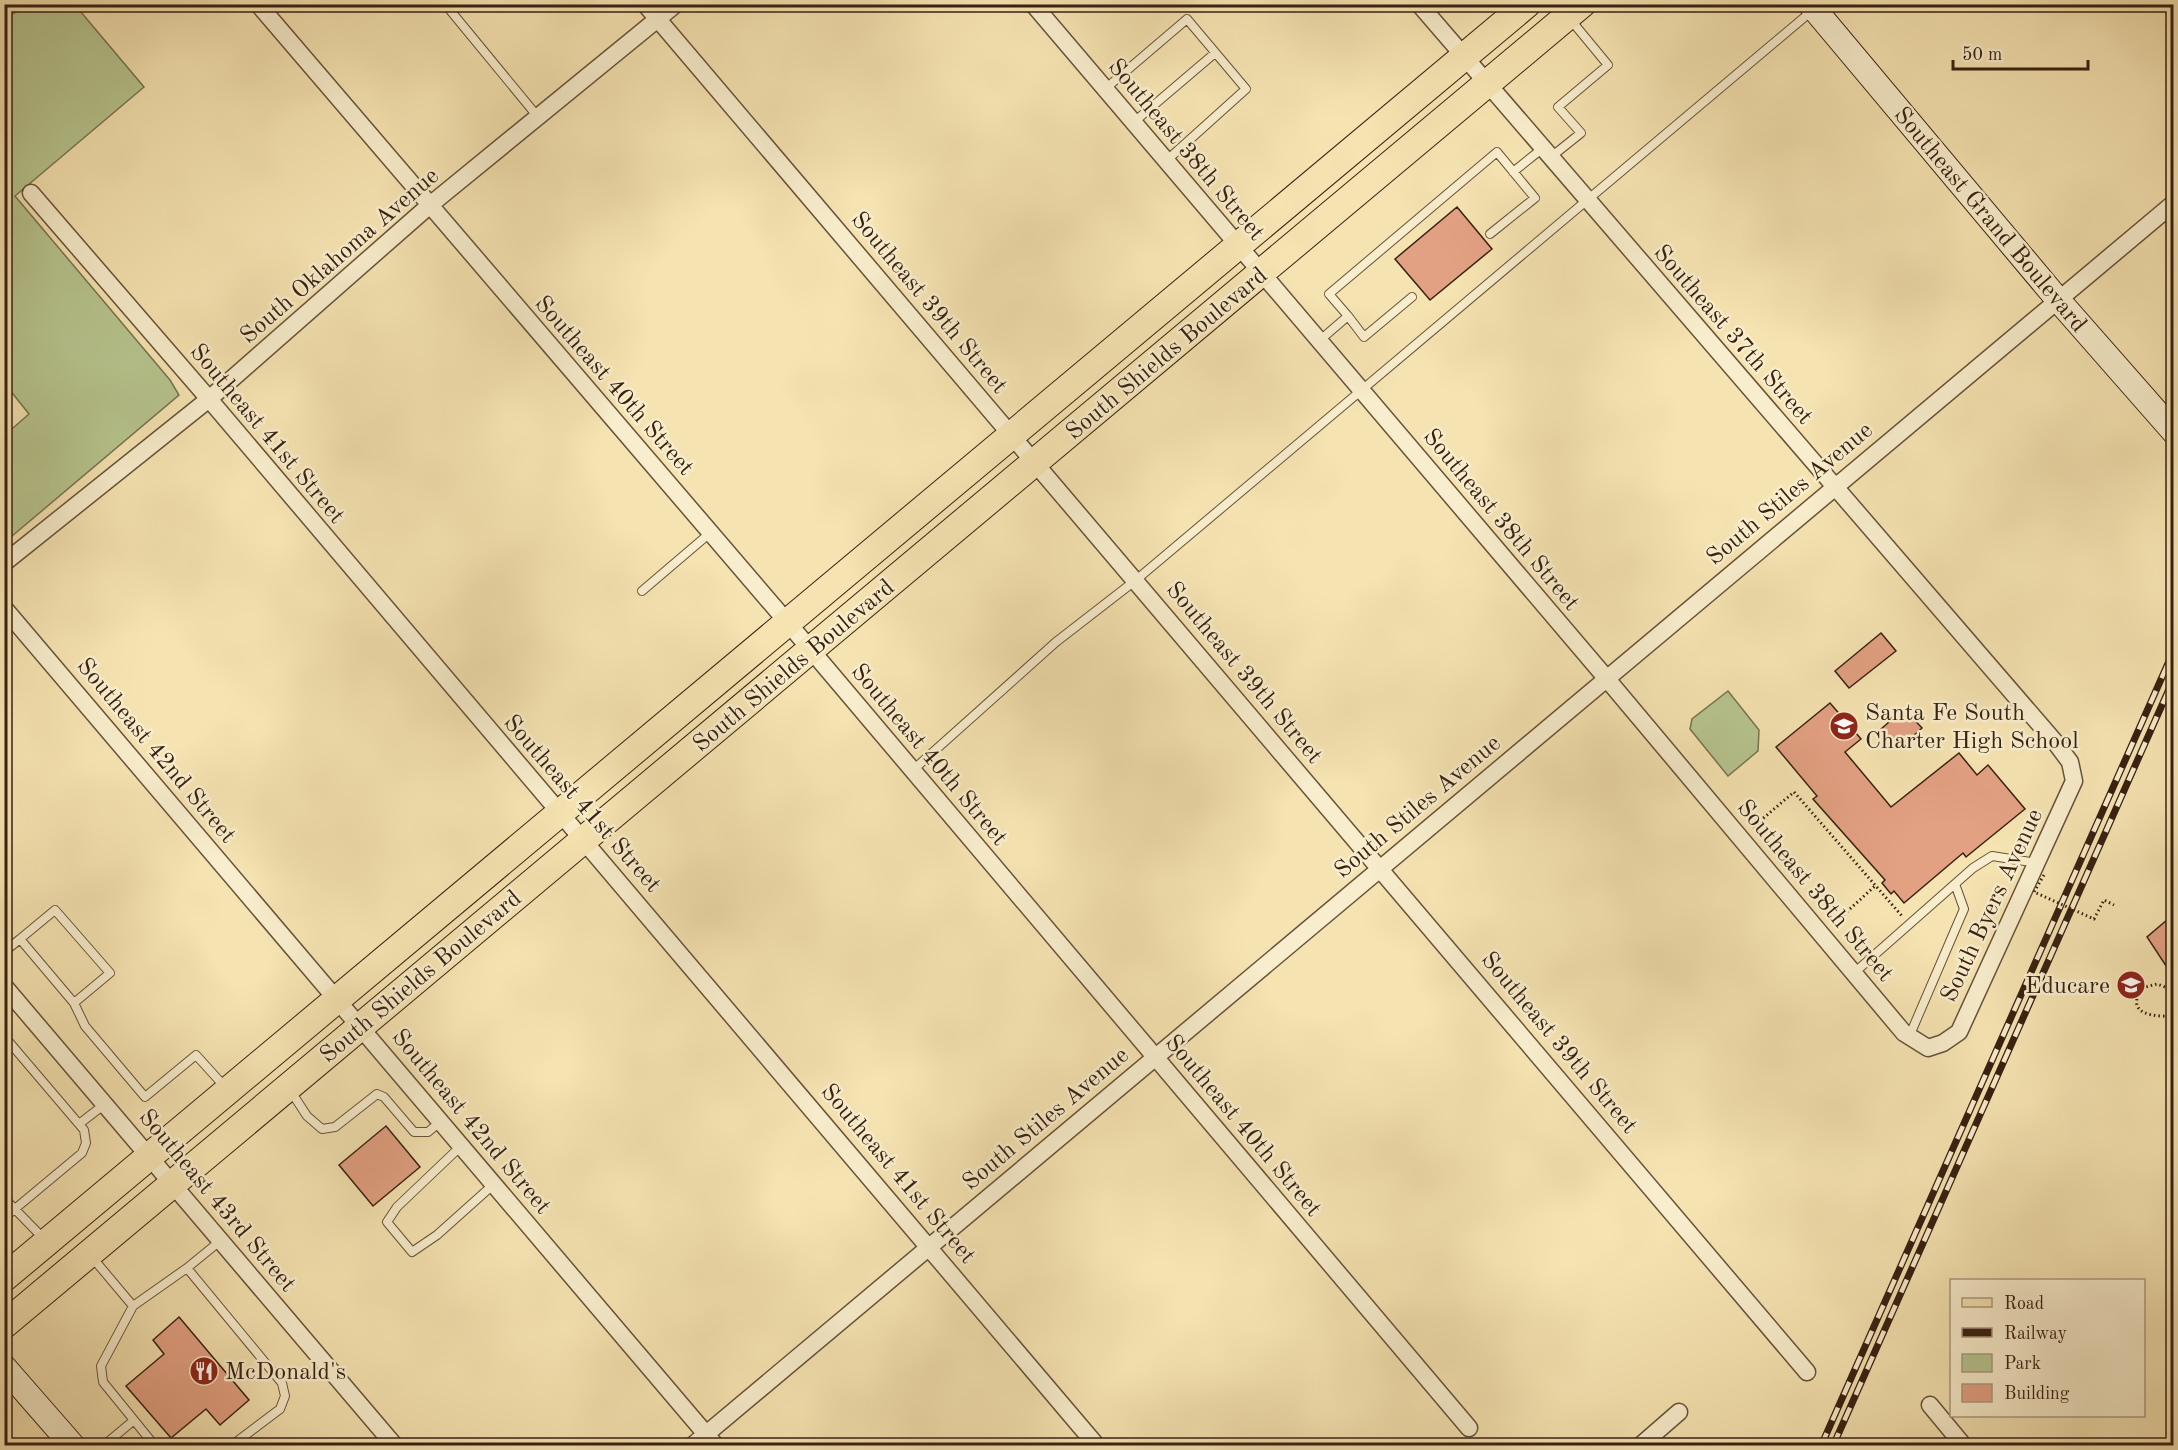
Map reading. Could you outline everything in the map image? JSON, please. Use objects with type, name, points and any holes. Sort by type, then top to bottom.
[{"type":"main road","name":"South Shields Boulevard","points":[[4,1278],[1527,4]]},
{"type":"main road","name":"South Shields Boulevard","points":[[4,1325],[1575,11]]},
{"type":"street","name":"Southeast 40th Street","points":[[258,4],[811,650],[1469,1428]]},
{"type":"street","name":"Southeast 39th Street","points":[[645,4],[1807,1372]]},
{"type":"street","name":"South Oklahoma Avenue","points":[[4,563],[209,399],[430,205],[676,4]]},
{"type":"street","name":"Southeast 38th Street","points":[[1033,4],[1909,1037]]},
{"type":"street","name":"Southeast 37th Street","points":[[1419,4],[2055,742],[2070,762],[2074,781]]},
{"type":"street","name":"Southeast Grand Boulevard","points":[[1814,6],[2059,302],[2174,432]]},
{"type":"street","name":"Southeast 41st Street","points":[[31,193],[209,399],[1097,1446]]},
{"type":"street","name":"South Stiles Avenue","points":[[692,1446],[711,1440],[929,1246],[1607,679],[1833,486],[2059,302],[2174,203]]},
{"type":"street","name":"Southeast 42nd Street","points":[[4,608],[711,1440]]},
{"type":"street","name":"South Byers Avenue","points":[[1909,1037],[1928,1048],[1943,1043],[1959,1032],[2039,869],[2074,781]]},
{"type":"street","name":"Southeast 43rd Street","points":[[4,986],[395,1446]]},
{"type":"street","points":[[4,1367],[73,1446]]},
{"type":"street","points":[[1930,1405],[1964,1446]]},
{"type":"street","points":[[1640,1446],[1679,1412]]},
{"type":"lane","points":[[445,4],[538,117]]},
{"type":"lane","points":[[913,770],[1056,642],[1136,580],[1588,200],[1814,6]]},
{"type":"lane","points":[[1514,172],[1581,133],[1558,106],[1608,65],[1575,11]]},
{"type":"lane","points":[[1104,89],[1187,19],[1246,89],[1166,161]]},
{"type":"lane","points":[[1134,122],[1215,53]]},
{"type":"lane","points":[[1412,297],[1364,337],[1329,294],[1497,152],[1535,198],[1490,234]]},
{"type":"lane","points":[[1319,341],[1348,316]]},
{"type":"lane","points":[[642,591],[710,533]]},
{"type":"lane","points":[[1854,973],[1955,884],[1992,856],[2039,869]]},
{"type":"lane","points":[[1909,1037],[1964,909],[1955,884]]},
{"type":"lane","points":[[4,952],[55,910],[110,973],[74,1003]]},
{"type":"lane","points":[[20,939],[74,1003],[85,1026],[146,1097],[196,1055],[229,1091]]},
{"type":"lane","points":[[4,1036],[84,1130],[86,1143],[82,1153],[4,1218]]},
{"type":"lane","points":[[288,1087],[307,1116],[322,1130],[335,1127],[377,1094],[414,1132],[428,1132],[441,1121]]},
{"type":"lane","points":[[79,1125],[105,1104]]},
{"type":"lane","points":[[462,1146],[397,1207],[387,1222],[412,1252],[438,1234],[495,1184]]},
{"type":"lane","points":[[4,1198],[47,1242]]},
{"type":"lane","points":[[155,1446],[103,1382],[101,1366],[133,1306],[187,1268],[220,1241]]},
{"type":"lane","points":[[90,1254],[133,1306]]},
{"type":"lane","points":[[187,1268],[282,1383],[284,1389],[280,1409],[231,1446]]},
{"type":"lane","points":[[103,1446],[133,1421]]},
{"type":"path","points":[[1751,828],[1794,792],[1903,918]]},
{"type":"path","points":[[2039,869],[2034,892],[2094,918],[2104,900],[2114,905]]},
{"type":"path","points":[[1840,918],[1875,886]]},
{"type":"path","points":[[2173,1015],[2163,1018],[2143,1014],[2137,1001],[2142,988],[2150,985],[2165,987],[2174,997]]},
{"type":"green space","points":[[5,5],[75,5],[144,87],[15,196],[170,380],[179,395],[5,542],[5,435],[29,414],[5,384]]},
{"type":"green space","points":[[1728,691],[1759,730],[1758,751],[1728,776],[1690,729],[1692,719]]},
{"type":"shaded area","points":[[5,4],[25,5],[22,10],[5,17]]},
{"type":"building","points":[[1457,207],[1492,249],[1430,300],[1395,259]]},
{"type":"building","points":[[1881,633],[1896,651],[1849,688],[1835,671]]},
{"type":"building","points":[[1830,703],[1861,739],[1845,752],[1891,807],[1959,753],[1977,775],[1988,765],[2025,809],[1966,857],[1963,853],[1904,903],[1894,891],[1891,894],[1882,883],[1885,880],[1813,799],[1817,796],[1776,747]]},
{"type":"building","points":[[1904,709],[1922,728],[1899,749],[1881,729]]},
{"type":"building","name":"Educare","points":[[2174,914],[2174,978],[2147,937]]},
{"type":"building","points":[[386,1126],[420,1167],[373,1206],[339,1165]]},
{"type":"building","points":[[179,1317],[249,1400],[220,1425],[206,1409],[171,1438],[126,1386],[164,1354],[153,1340]]},
{"type":"railway","points":[[1821,1446],[2174,650]]},
{"type":"railway","points":[[1833,1446],[2174,678]]},
{"type":"place","name":"Santa Fe South Charter High School","points":[[1844,726]]},
{"type":"place","name":"Educare","points":[[2131,985]]},
{"type":"place","name":"McDonald's","points":[[204,1371]]}]
